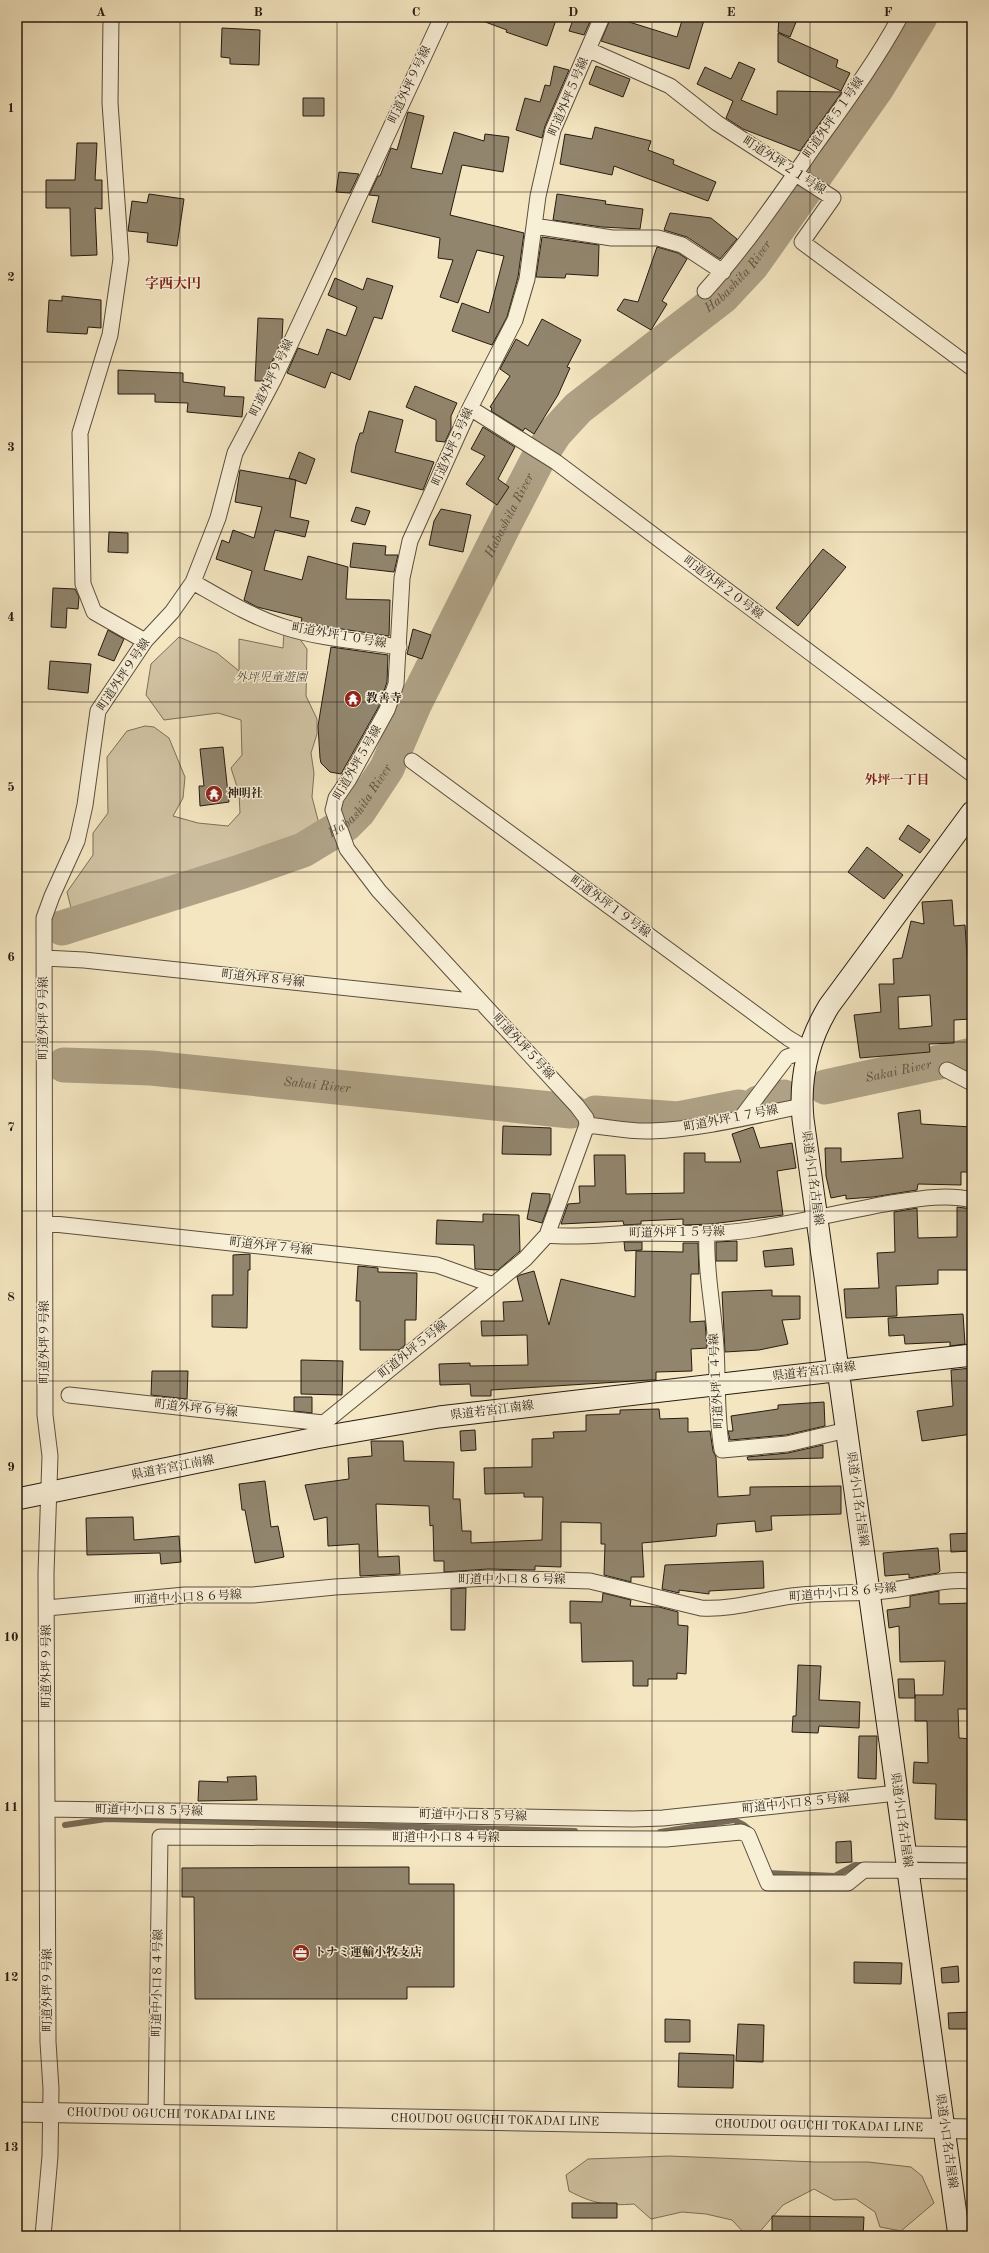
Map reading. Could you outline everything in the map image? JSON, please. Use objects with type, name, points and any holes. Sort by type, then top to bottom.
[{"type":"main road","name":"県道小口名古屋線","points":[[959,2236],[817,1216],[802,1097],[808,1050],[820,1020],[972,812]]},
{"type":"main road","name":"県道若宮江南線","points":[[17,1499],[45,1494],[319,1431],[839,1369],[972,1355]]},
{"type":"street","points":[[111,17],[110,103],[121,259],[110,335],[80,432],[83,584],[94,612],[145,641]]},
{"type":"street","name":"町道外坪９号線","points":[[43,2236],[50,2156],[47,2112],[48,1809],[45,1494],[50,1456],[45,1414],[44,918],[52,896],[77,841],[85,806],[98,711],[145,641],[172,612],[193,582],[218,518],[235,453],[274,379],[442,17]]},
{"type":"street","name":"町道外坪５号線","points":[[319,1431],[493,1285],[525,1260],[547,1235],[587,1122],[577,1106],[378,891],[347,849],[334,814],[336,798],[352,773],[387,710],[396,684],[402,578],[410,541],[470,408],[515,320],[527,279],[538,196],[553,130],[589,50],[602,17]]},
{"type":"street","name":"町道外坪５１号線","points":[[705,291],[723,272],[798,174],[866,74],[900,17]]},
{"type":"street","name":"町道外坪２１号線","points":[[589,50],[670,86],[717,123],[833,198],[802,242],[972,368]]},
{"type":"street","points":[[534,226],[612,238],[658,238],[682,245],[723,272]]},
{"type":"street","name":"町道外坪２０号線","points":[[470,408],[556,462],[972,774]]},
{"type":"street","name":"町道外坪１０号線","points":[[193,582],[249,613],[284,627],[315,635],[399,647]]},
{"type":"street","name":"町道外坪１９号線","points":[[412,762],[788,1038],[808,1050]]},
{"type":"street","name":"町道外坪８号線","points":[[44,958],[84,960],[481,1002]]},
{"type":"street","points":[[744,1115],[755,1098],[787,1057],[808,1050]]},
{"type":"street","points":[[947,1070],[972,1083]]},
{"type":"street","name":"町道外坪１７号線","points":[[587,1122],[649,1131],[706,1126],[802,1097]]},
{"type":"street","name":"町道外坪１５号線","points":[[547,1235],[567,1237],[614,1234],[707,1234],[756,1230],[817,1216],[938,1197],[972,1200]]},
{"type":"street","name":"町道外坪７号線","points":[[45,1223],[437,1265],[493,1285]]},
{"type":"street","name":"町道外坪１４号線","points":[[707,1234],[706,1252],[716,1345],[718,1426],[722,1450],[787,1444],[847,1430]]},
{"type":"street","name":"町道外坪６号線","points":[[69,1395],[319,1431]]},
{"type":"street","name":"町道中小口８６号線","points":[[47,1608],[185,1595],[253,1595],[335,1587],[488,1578],[590,1581],[702,1608],[716,1609],[793,1596],[884,1591],[952,1579],[972,1581]]},
{"type":"street","name":"町道中小口８５号線","points":[[48,1809],[633,1819],[709,1813],[897,1793]]},
{"type":"street","name":"町道中小口８４号線","points":[[156,2114],[160,1837],[666,1839],[741,1832],[748,1835],[768,1883],[848,1883],[864,1870],[907,1862],[972,1871]]},
{"type":"street","points":[[907,1862],[972,1855]]},
{"type":"street","name":"CHOUDOU OGUCHI TOKADAI LINE","points":[[17,2112],[972,2129]]},
{"type":"green space","name":"外坪児童遊園","points":[[284,631],[297,635],[307,649],[306,696],[317,719],[317,734],[311,753],[314,773],[312,797],[318,820],[320,845],[297,861],[251,877],[215,893],[181,901],[149,913],[93,928],[71,908],[67,892],[93,855],[93,833],[108,813],[107,757],[127,731],[145,726],[154,727],[169,738],[185,777],[183,798],[173,816],[198,823],[228,826],[240,813],[239,793],[231,768],[242,755],[241,720],[218,713],[164,720],[146,695],[151,664],[179,637],[217,653],[239,671],[239,639],[283,648]]},
{"type":"green space","points":[[669,2156],[816,2162],[868,2162],[911,2167],[922,2176],[934,2203],[901,2231],[880,2227],[875,2212],[856,2199],[834,2200],[814,2189],[783,2205],[756,2236],[747,2236],[732,2220],[706,2214],[682,2212],[651,2219],[634,2204],[616,2205],[601,2203],[586,2199],[569,2191],[566,2175],[588,2159]]},
{"type":"building","points":[[478,17],[557,17],[547,46],[506,32],[507,30],[477,19]]},
{"type":"building","points":[[574,17],[592,17],[584,35],[569,31]]},
{"type":"building","points":[[611,17],[627,17],[626,21],[677,37],[683,17],[705,17],[689,69],[601,41]]},
{"type":"building","points":[[779,17],[798,17],[790,37],[778,32]]},
{"type":"building","points":[[222,28],[260,30],[259,65],[230,64],[230,58],[221,57]]},
{"type":"building","points":[[778,33],[838,60],[836,67],[850,73],[841,91],[778,62]]},
{"type":"building","points":[[739,62],[755,69],[741,100],[777,115],[777,91],[842,92],[800,151],[743,129],[726,118],[733,101],[697,84],[705,67],[731,79]]},
{"type":"building","points":[[554,66],[569,70],[545,126],[542,138],[516,130],[525,98],[540,102],[545,85],[550,86]]},
{"type":"building","points":[[596,66],[630,79],[623,97],[589,84]]},
{"type":"building","points":[[303,98],[324,98],[324,116],[303,116]]},
{"type":"building","points":[[408,112],[424,116],[411,168],[442,174],[454,132],[484,141],[485,134],[509,137],[503,172],[462,165],[450,215],[524,233],[518,277],[507,317],[492,345],[452,331],[462,303],[489,313],[504,256],[477,250],[458,303],[440,297],[453,260],[438,258],[440,238],[372,222],[379,196],[369,195],[378,176],[380,176],[391,148],[397,150]]},
{"type":"building","points":[[595,127],[651,141],[648,150],[674,160],[673,164],[716,182],[708,201],[614,166],[612,175],[560,164],[565,134],[592,139]]},
{"type":"building","points":[[77,143],[97,143],[95,180],[102,180],[102,209],[95,208],[97,255],[71,256],[70,208],[46,208],[46,180],[75,180]]},
{"type":"building","points":[[339,172],[359,174],[350,193],[336,192]]},
{"type":"building","points":[[149,194],[184,199],[177,246],[147,242],[148,233],[128,231],[132,201],[147,203]]},
{"type":"building","points":[[557,194],[606,201],[605,204],[643,209],[640,229],[602,227],[553,220]]},
{"type":"building","points":[[670,213],[711,218],[737,239],[720,259],[687,237],[664,230]]},
{"type":"building","points":[[542,237],[599,245],[598,276],[566,274],[565,278],[536,277]]},
{"type":"building","points":[[657,247],[678,253],[687,259],[662,301],[667,304],[651,330],[617,310],[624,299],[638,302]]},
{"type":"building","points":[[335,278],[363,290],[367,278],[393,286],[382,319],[374,317],[350,380],[331,372],[325,388],[287,373],[298,348],[318,355],[327,329],[346,336],[357,307],[328,295]]},
{"type":"building","points":[[62,296],[101,300],[101,328],[88,327],[87,334],[47,332],[49,300],[62,301]]},
{"type":"building","points":[[258,318],[283,319],[282,340],[263,381],[255,381]]},
{"type":"building","points":[[542,319],[581,340],[567,367],[570,368],[558,395],[534,434],[525,428],[523,431],[491,411],[492,408],[490,407],[510,376],[500,369],[516,339],[528,346]]},
{"type":"building","points":[[118,370],[183,373],[183,382],[225,387],[224,396],[244,397],[242,417],[187,412],[188,403],[155,402],[155,394],[118,394]]},
{"type":"building","points":[[415,386],[457,403],[451,416],[451,429],[445,442],[436,441],[436,420],[406,407]]},
{"type":"building","points":[[369,411],[403,420],[395,452],[434,462],[423,490],[351,472],[356,445],[360,433],[363,433]]},
{"type":"building","points":[[483,427],[515,447],[498,479],[509,487],[497,505],[466,484],[485,456],[471,449]]},
{"type":"building","points":[[299,452],[315,459],[306,484],[289,478]]},
{"type":"building","points":[[240,470],[296,480],[290,517],[309,521],[305,537],[275,530],[264,570],[302,580],[308,556],[348,567],[346,599],[390,600],[389,636],[301,623],[302,618],[257,607],[244,600],[252,571],[216,559],[222,540],[229,543],[233,530],[254,538],[262,507],[235,502]]},
{"type":"building","points":[[356,507],[370,511],[365,525],[351,521]]},
{"type":"building","points":[[441,509],[471,515],[463,552],[429,545],[434,521]]},
{"type":"building","points":[[109,532],[128,533],[128,553],[108,552]]},
{"type":"building","points":[[353,543],[386,546],[385,555],[398,555],[394,572],[350,567]]},
{"type":"building","points":[[823,549],[846,567],[798,626],[776,608]]},
{"type":"building","points":[[53,588],[75,589],[79,597],[78,609],[67,608],[66,628],[51,627]]},
{"type":"building","points":[[413,629],[431,635],[422,659],[407,654]]},
{"type":"building","points":[[108,630],[124,639],[114,661],[98,655]]},
{"type":"building","name":"教善寺","points":[[331,647],[388,655],[387,682],[379,706],[341,774],[330,772],[321,763],[320,758],[318,726]]},
{"type":"building","points":[[50,661],[91,664],[88,693],[48,689]]},
{"type":"building","points":[[223,747],[229,802],[200,806],[199,786],[204,786],[200,749]]},
{"type":"building","points":[[908,825],[930,840],[920,853],[899,839]]},
{"type":"building","points":[[867,847],[903,875],[884,899],[848,872]]},
{"type":"building","points":[[952,900],[954,926],[965,925],[971,1019],[954,1020],[954,1043],[929,1044],[930,1052],[860,1058],[854,1015],[881,1012],[879,984],[894,984],[893,959],[902,958],[911,921],[924,924],[922,902]],"holes":[[[930,995],[932,1026],[899,1029],[898,997]]]},
{"type":"building","points":[[920,1110],[921,1124],[972,1127],[972,1172],[961,1172],[961,1185],[918,1184],[917,1190],[873,1197],[846,1199],[846,1195],[831,1198],[826,1176],[825,1148],[841,1148],[841,1162],[903,1158],[898,1113]]},
{"type":"building","points":[[503,1126],[551,1128],[551,1155],[502,1154]]},
{"type":"building","points":[[753,1127],[760,1148],[792,1143],[796,1168],[777,1171],[783,1215],[711,1224],[683,1225],[683,1219],[641,1221],[641,1224],[624,1225],[623,1221],[561,1224],[568,1204],[580,1203],[579,1186],[595,1186],[594,1155],[625,1155],[626,1194],[684,1193],[684,1153],[705,1153],[705,1162],[741,1162],[732,1134]]},
{"type":"building","points":[[532,1193],[550,1194],[550,1201],[542,1223],[527,1219]]},
{"type":"building","points":[[957,1207],[972,1209],[972,1270],[938,1270],[938,1284],[896,1286],[897,1316],[846,1318],[844,1289],[879,1288],[877,1253],[895,1252],[894,1212],[917,1208],[918,1238],[957,1237]]},
{"type":"building","points":[[483,1214],[519,1215],[520,1251],[498,1270],[475,1269],[474,1245],[436,1244],[437,1220],[483,1222]]},
{"type":"building","points":[[737,1241],[737,1261],[716,1261],[716,1242]]},
{"type":"building","points":[[624,1242],[642,1242],[642,1250],[625,1251]]},
{"type":"building","points":[[683,1243],[698,1243],[699,1274],[691,1274],[690,1322],[705,1321],[707,1348],[691,1349],[692,1371],[656,1372],[656,1380],[491,1390],[491,1396],[471,1396],[470,1384],[440,1385],[439,1364],[470,1363],[470,1366],[528,1365],[527,1335],[482,1336],[481,1321],[504,1321],[503,1302],[523,1301],[517,1277],[520,1275],[534,1271],[549,1325],[561,1279],[635,1297],[636,1251],[683,1252]]},
{"type":"building","points":[[792,1248],[794,1265],[765,1267],[763,1251]]},
{"type":"building","points":[[250,1254],[250,1270],[248,1270],[247,1328],[212,1327],[212,1295],[233,1295],[233,1255]]},
{"type":"building","points":[[358,1266],[378,1268],[378,1272],[417,1273],[416,1320],[405,1320],[405,1345],[399,1350],[360,1350],[360,1301],[356,1301]]},
{"type":"building","points":[[772,1290],[772,1296],[800,1296],[800,1319],[782,1320],[788,1344],[759,1350],[725,1352],[722,1292]]},
{"type":"building","points":[[963,1314],[965,1344],[950,1346],[950,1342],[905,1344],[904,1335],[889,1336],[888,1318]]},
{"type":"building","points":[[301,1360],[343,1361],[342,1395],[301,1394]]},
{"type":"building","points":[[972,1368],[972,1434],[922,1441],[917,1411],[953,1406],[951,1370]]},
{"type":"building","points":[[152,1371],[188,1371],[187,1399],[151,1395]]},
{"type":"building","points":[[294,1397],[312,1397],[312,1413],[294,1411]]},
{"type":"building","points":[[824,1402],[825,1426],[786,1435],[730,1440],[728,1431],[733,1431],[731,1416],[778,1409],[778,1405]]},
{"type":"building","points":[[659,1409],[660,1419],[688,1418],[688,1432],[710,1431],[713,1451],[716,1457],[718,1497],[750,1495],[750,1487],[841,1486],[841,1514],[771,1516],[772,1530],[756,1532],[755,1521],[717,1524],[716,1536],[642,1543],[644,1577],[631,1577],[631,1582],[604,1575],[605,1544],[601,1544],[601,1523],[561,1522],[561,1567],[535,1566],[535,1570],[488,1569],[444,1572],[444,1561],[434,1561],[433,1525],[430,1526],[429,1506],[376,1504],[378,1557],[399,1556],[400,1574],[360,1576],[359,1544],[328,1546],[327,1517],[314,1520],[305,1485],[349,1479],[348,1458],[372,1456],[371,1441],[403,1441],[404,1461],[454,1462],[453,1499],[460,1499],[462,1531],[471,1531],[471,1543],[542,1540],[543,1497],[524,1497],[524,1493],[485,1494],[484,1468],[532,1467],[532,1439],[554,1438],[553,1432],[586,1431],[586,1415],[620,1414],[620,1410]]},
{"type":"building","points":[[475,1430],[476,1450],[461,1451],[460,1431]]},
{"type":"building","points":[[823,1445],[823,1458],[748,1460],[747,1457],[788,1453]]},
{"type":"building","points":[[265,1481],[271,1527],[278,1526],[284,1557],[255,1563],[245,1510],[242,1510],[239,1484]]},
{"type":"building","points":[[133,1517],[134,1540],[179,1536],[181,1562],[161,1564],[160,1553],[87,1555],[86,1518]]},
{"type":"building","points":[[972,1533],[972,1551],[951,1552],[950,1534]]},
{"type":"building","points":[[938,1548],[940,1571],[938,1573],[909,1578],[909,1574],[885,1576],[883,1553]]},
{"type":"building","points":[[763,1561],[764,1588],[709,1591],[709,1594],[679,1590],[679,1593],[662,1589],[665,1565]]},
{"type":"building","points":[[466,1588],[465,1630],[451,1630],[451,1589]]},
{"type":"building","points":[[939,1591],[939,1604],[972,1603],[972,1709],[958,1709],[959,1738],[972,1739],[971,1820],[935,1819],[936,1784],[913,1783],[914,1762],[928,1763],[927,1721],[915,1721],[915,1695],[943,1695],[945,1661],[900,1662],[899,1626],[889,1628],[887,1610],[910,1607],[910,1596]]},
{"type":"building","points":[[603,1593],[631,1600],[630,1606],[659,1607],[678,1612],[678,1625],[688,1626],[686,1674],[677,1673],[677,1679],[648,1679],[648,1686],[633,1686],[633,1661],[582,1662],[581,1623],[570,1623],[570,1601],[602,1602]]},
{"type":"building","points":[[798,1665],[821,1666],[819,1700],[860,1702],[859,1728],[819,1726],[818,1733],[792,1732],[793,1716],[796,1716]]},
{"type":"building","points":[[898,1679],[914,1679],[915,1698],[899,1698]]},
{"type":"building","points":[[859,1736],[877,1736],[876,1779],[858,1778]]},
{"type":"building","points":[[256,1776],[257,1800],[198,1801],[199,1781],[228,1782],[227,1777]]},
{"type":"building","points":[[851,1841],[852,1862],[836,1863],[836,1842]]},
{"type":"building","points":[[409,1867],[409,1884],[454,1884],[454,1987],[407,1987],[407,1999],[195,1999],[194,1897],[182,1897],[182,1868]]},
{"type":"building","points":[[854,1962],[902,1963],[901,1984],[854,1983]]},
{"type":"building","points":[[958,1966],[959,1982],[942,1983],[941,1968]]},
{"type":"building","points":[[972,2012],[972,2029],[949,2029],[948,2013]]},
{"type":"building","points":[[665,2019],[690,2020],[690,2042],[665,2042]]},
{"type":"building","points":[[738,2024],[764,2025],[763,2062],[736,2061]]},
{"type":"building","points":[[679,2053],[734,2055],[733,2088],[678,2087]]},
{"type":"building","points":[[572,2203],[617,2203],[617,2218],[572,2218]]},
{"type":"building","points":[[772,2216],[864,2217],[863,2236],[772,2236]]},
{"type":"waterway","name":"Habashita River","points":[[62,928],[240,872],[303,850],[346,824],[358,812],[387,768],[414,705],[505,523],[538,459],[555,433],[578,408],[722,297],[752,265],[876,89],[920,17]]},
{"type":"waterway","name":"Sakai River","points":[[825,1087],[972,1055]]},
{"type":"waterway","name":"Sakai River","points":[[64,1065],[151,1068],[571,1111]]},
{"type":"waterway","name":"Sakai River","points":[[758,1103],[784,1097]]},
{"type":"waterway","name":"Sakai River","points":[[595,1113],[678,1119],[739,1107]]},
{"type":"waterway","points":[[65,1825],[106,1819],[575,1831]]},
{"type":"waterway","points":[[660,1832],[734,1820],[744,1825],[751,1831]]},
{"type":"waterway","points":[[920,1862],[972,1863]]},
{"type":"waterway","points":[[767,1871],[767,1873],[835,1876],[855,1865],[865,1865]]},
{"type":"place","name":"教善寺","points":[[353,699]]},
{"type":"place","name":"神明社","points":[[214,794]]},
{"type":"place","name":"トナミ運輸小牧支店","points":[[301,1953]]},
{"type":"district","name":"字西大円","points":[[173,284]]},
{"type":"district","name":"外坪一丁目","points":[[897,780]]}]
